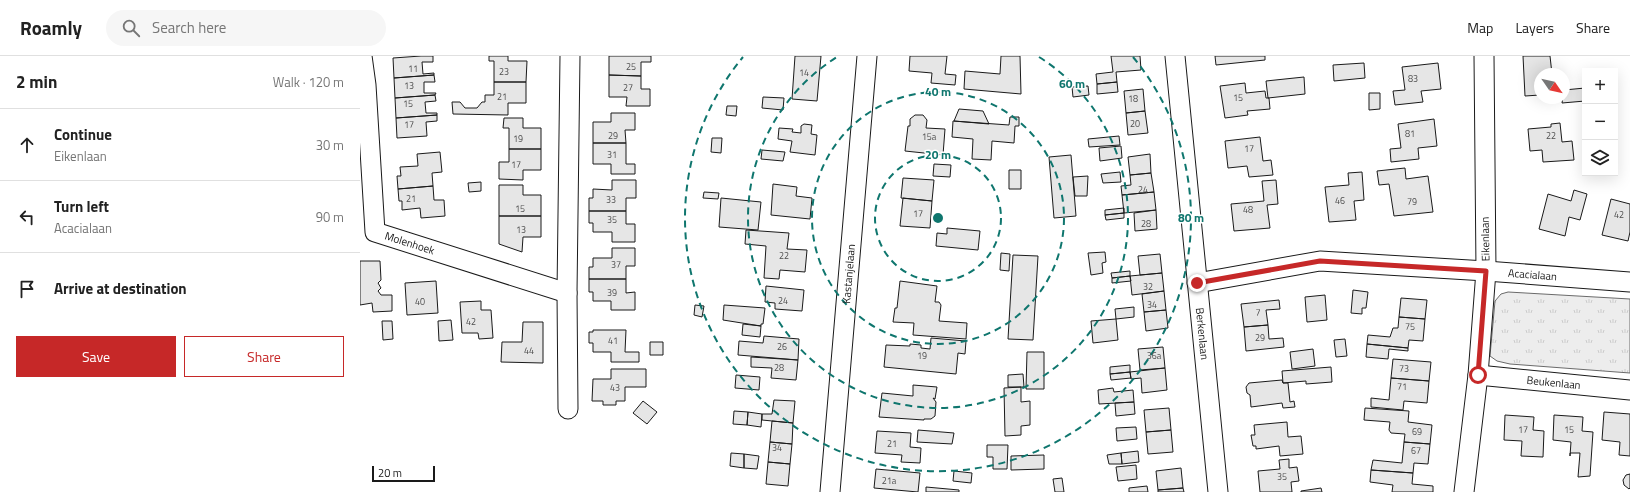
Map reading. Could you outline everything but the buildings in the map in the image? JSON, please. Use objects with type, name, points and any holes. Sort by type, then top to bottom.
[{"type":"street","name":"Molenhoek","points":[[362,56],[366,85],[368,230],[567,292]]},
{"type":"street","points":[[568,409],[567,292],[570,56]]},
{"type":"street","name":"Kastanjelaan","points":[[830,492],[867,56]]},
{"type":"street","name":"Berkenlaan","points":[[1175,56],[1218,492]]},
{"type":"street","name":"Eikenlaan","points":[[1464,492],[1478,375],[1486,271],[1484,56]]},
{"type":"street","name":"Acacialaan","points":[[1197,283],[1320,261],[1486,271],[1630,282]]},
{"type":"street","name":"Beukenlaan","points":[[1478,375],[1630,390]]},
{"type":"green space","points":[[1508,292],[1630,299],[1630,373],[1510,364],[1497,361],[1490,356],[1495,301],[1501,294]]},
{"type":"route","points":[[1197,283],[1320,261],[1486,271],[1478,375]]}]
